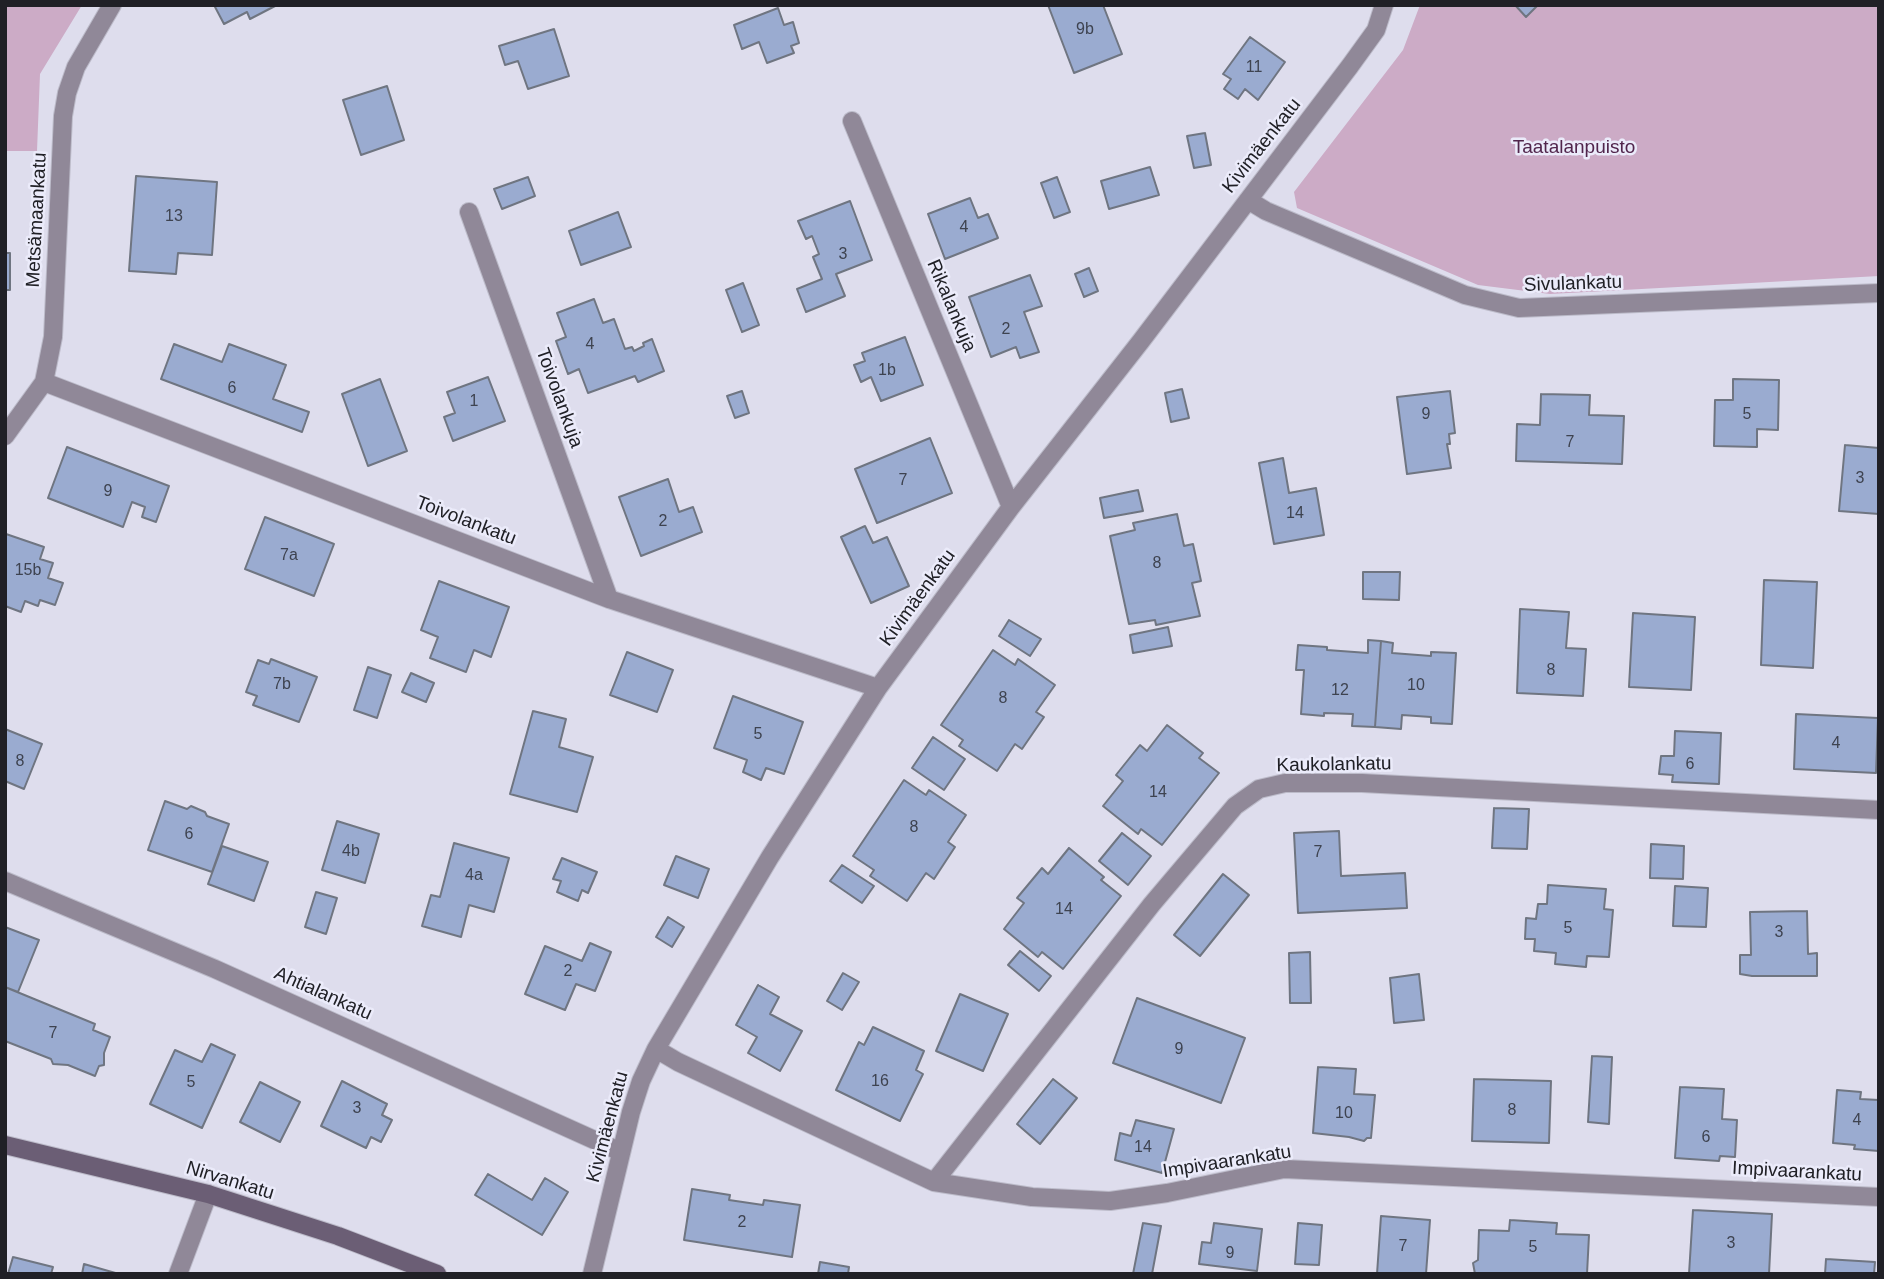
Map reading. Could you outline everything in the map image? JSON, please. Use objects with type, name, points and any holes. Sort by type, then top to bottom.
[{"type":"street","name":"Metsämaankatu","points":[[5,436],[44,382],[53,337],[67,93],[76,67],[112,5]]},
{"type":"street","name":"Kivimäenkatu","points":[[592,1274],[641,1081],[656,1049],[770,857],[877,688],[1011,507],[1141,341],[1376,30],[1384,5]]},
{"type":"street","name":"Rikalankuja","points":[[852,121],[1011,507]]},
{"type":"street","name":"Sivulankatu","points":[[1248,200],[1266,211],[1465,296],[1519,308],[1879,293]]},
{"type":"street","name":"Toivolankuja","points":[[469,212],[609,599]]},
{"type":"street","name":"Toivolankatu","points":[[44,382],[609,599],[877,688]]},
{"type":"street","name":"Kaukolankatu","points":[[934,1182],[1152,904],[1235,806],[1259,789],[1285,783],[1362,783],[1879,810]]},
{"type":"street","name":"Ahtialankatu","points":[[5,881],[215,968],[621,1152]]},
{"type":"street","name":"Impivaarankatu","points":[[656,1049],[678,1062],[934,1182],[1032,1197],[1110,1201],[1167,1193],[1284,1169],[1879,1198]]},
{"type":"street","name":"Nirvankatu","points":[[5,1145],[208,1194],[338,1236],[437,1274]]},
{"type":"street","points":[[178,1274],[208,1194]]},
{"type":"green space","points":[[5,5],[82,5],[40,74],[37,151],[5,151]]},
{"type":"green space","name":"Taatalanpuisto","points":[[1420,5],[1879,5],[1879,276],[1550,294],[1478,285],[1297,208],[1294,192],[1403,50]]},
{"type":"building","points":[[214,5],[277,5],[250,19],[247,12],[224,24]]},
{"type":"building","points":[[1048,5],[1103,5],[1122,54],[1074,73]]},
{"type":"building","points":[[1515,5],[1538,5],[1526,17]]},
{"type":"building","points":[[778,8],[784,25],[793,22],[799,43],[791,46],[794,53],[767,63],[759,42],[742,49],[734,25]]},
{"type":"building","points":[[554,29],[569,76],[528,89],[518,61],[505,65],[499,46]]},
{"type":"building","points":[[1250,37],[1285,62],[1258,100],[1245,89],[1238,99],[1224,89],[1231,79],[1223,74]]},
{"type":"building","points":[[387,86],[404,140],[361,155],[343,100]]},
{"type":"building","points":[[1205,133],[1211,165],[1194,168],[1187,136]]},
{"type":"building","points":[[1150,167],[1159,195],[1109,209],[1101,181]]},
{"type":"building","points":[[136,176],[217,182],[212,255],[178,253],[176,274],[129,271]]},
{"type":"building","points":[[528,177],[535,196],[502,209],[494,189]]},
{"type":"building","points":[[1057,177],[1070,212],[1054,218],[1041,183]]},
{"type":"building","points":[[970,198],[978,218],[988,214],[998,238],[945,259],[928,214]]},
{"type":"building","points":[[850,201],[872,260],[836,274],[845,296],[806,312],[797,289],[822,279],[813,257],[819,254],[812,236],[806,239],[798,221]]},
{"type":"building","points":[[618,212],[631,247],[581,265],[569,231]]},
{"type":"building","points":[[5,253],[10,253],[10,290],[5,290]]},
{"type":"building","points":[[1089,268],[1098,291],[1084,297],[1075,274]]},
{"type":"building","points":[[1030,275],[1042,306],[1024,312],[1039,352],[1020,358],[1016,347],[991,357],[969,297]]},
{"type":"building","points":[[743,283],[759,325],[742,332],[726,290]]},
{"type":"building","points":[[594,299],[603,323],[614,319],[625,349],[632,347],[634,351],[652,339],[664,371],[638,382],[635,376],[588,393],[579,369],[568,374],[556,341],[566,337],[557,313]]},
{"type":"building","points":[[905,337],[923,385],[881,401],[871,377],[861,382],[854,365],[865,361],[862,353]]},
{"type":"building","points":[[174,344],[222,362],[229,344],[286,365],[273,399],[309,412],[302,432],[161,379]]},
{"type":"building","points":[[488,377],[505,421],[453,441],[444,417],[455,413],[447,392]]},
{"type":"building","points":[[380,379],[407,451],[368,466],[342,394]]},
{"type":"building","points":[[1733,379],[1779,380],[1778,430],[1757,429],[1757,447],[1714,446],[1715,400],[1733,400]]},
{"type":"building","points":[[1182,389],[1189,418],[1171,422],[1165,393]]},
{"type":"building","points":[[742,391],[749,413],[735,418],[727,396]]},
{"type":"building","points":[[1450,391],[1455,433],[1449,434],[1450,444],[1447,444],[1451,468],[1407,474],[1397,397]]},
{"type":"building","points":[[1541,394],[1590,395],[1589,415],[1624,416],[1622,464],[1516,461],[1517,424],[1540,425]]},
{"type":"building","points":[[930,438],[952,493],[877,523],[855,469]]},
{"type":"building","points":[[1845,445],[1879,448],[1879,514],[1839,511]]},
{"type":"building","points":[[67,447],[169,486],[156,522],[142,517],[145,507],[132,502],[123,527],[48,498]]},
{"type":"building","points":[[1283,458],[1289,493],[1316,488],[1324,535],[1274,544],[1259,463]]},
{"type":"building","points":[[668,479],[679,512],[693,507],[702,532],[641,556],[619,497]]},
{"type":"building","points":[[1138,490],[1143,511],[1104,518],[1100,498]]},
{"type":"building","points":[[1177,514],[1184,546],[1193,544],[1201,581],[1192,583],[1200,616],[1156,625],[1155,620],[1129,624],[1110,536],[1135,530],[1133,523]]},
{"type":"building","points":[[265,517],[334,544],[314,596],[245,569]]},
{"type":"building","points":[[865,526],[873,543],[887,537],[909,586],[871,603],[841,537]]},
{"type":"building","points":[[6,534],[44,547],[40,559],[53,563],[48,578],[63,583],[55,605],[40,600],[38,606],[25,601],[21,612],[5,606]]},
{"type":"building","points":[[1363,572],[1400,572],[1399,600],[1363,599]]},
{"type":"building","points":[[1764,580],[1817,582],[1813,668],[1761,665]]},
{"type":"building","points":[[439,581],[509,607],[491,657],[474,650],[466,672],[430,658],[438,637],[421,630]]},
{"type":"building","points":[[1520,609],[1569,612],[1566,648],[1586,649],[1583,696],[1517,693]]},
{"type":"building","points":[[1633,613],[1695,617],[1691,690],[1629,687]]},
{"type":"building","points":[[1009,620],[1041,639],[1030,656],[999,636]]},
{"type":"building","points":[[1168,627],[1172,646],[1133,653],[1130,635]]},
{"type":"building","points":[[1368,640],[1381,641],[1375,727],[1352,726],[1353,714],[1301,714],[1304,670],[1296,670],[1298,645],[1368,653]]},
{"type":"building","points":[[1381,641],[1393,643],[1392,653],[1431,656],[1431,652],[1456,653],[1452,724],[1431,723],[1431,717],[1402,715],[1401,729],[1375,727]]},
{"type":"building","points":[[993,650],[1015,665],[1018,659],[1055,685],[1036,712],[1044,717],[1022,749],[1015,744],[997,771],[959,746],[963,740],[941,725]]},
{"type":"building","points":[[627,652],[673,670],[657,712],[610,695]]},
{"type":"building","points":[[271,659],[317,677],[299,722],[253,705],[257,696],[246,692],[258,660],[269,664]]},
{"type":"building","points":[[368,667],[391,675],[377,718],[354,710]]},
{"type":"building","points":[[411,673],[434,683],[426,702],[402,692]]},
{"type":"building","points":[[733,696],[803,722],[784,774],[766,768],[761,780],[743,772],[747,760],[714,748]]},
{"type":"building","points":[[533,711],[566,719],[559,747],[593,757],[577,812],[510,794]]},
{"type":"building","points":[[1796,714],[1878,718],[1876,773],[1794,769]]},
{"type":"building","points":[[1167,725],[1203,753],[1199,758],[1219,773],[1162,845],[1141,829],[1138,834],[1103,806],[1123,781],[1116,775],[1140,745],[1147,751]]},
{"type":"building","points":[[5,729],[42,744],[24,789],[5,781]]},
{"type":"building","points":[[1675,731],[1721,733],[1719,784],[1672,782],[1673,775],[1659,774],[1661,756],[1674,756]]},
{"type":"building","points":[[933,737],[965,759],[944,790],[912,768]]},
{"type":"building","points":[[904,780],[926,795],[929,790],[966,815],[948,842],[955,847],[934,879],[926,873],[907,901],[870,876],[874,870],[853,856]]},
{"type":"building","points":[[165,801],[187,809],[191,806],[205,812],[207,816],[229,824],[212,872],[148,850]]},
{"type":"building","points":[[1494,808],[1529,809],[1527,849],[1492,848]]},
{"type":"building","points":[[337,821],[379,834],[365,883],[322,870]]},
{"type":"building","points":[[1339,831],[1341,876],[1405,873],[1407,908],[1298,913],[1294,833]]},
{"type":"building","points":[[1122,833],[1151,856],[1128,885],[1099,861]]},
{"type":"building","points":[[454,843],[509,858],[494,912],[469,905],[461,937],[422,926],[431,895],[440,897]]},
{"type":"building","points":[[1651,844],[1684,846],[1683,879],[1650,878]]},
{"type":"building","points":[[222,846],[268,862],[254,901],[208,884]]},
{"type":"building","points":[[1069,848],[1104,877],[1101,880],[1121,896],[1063,969],[1042,952],[1038,957],[1004,929],[1024,903],[1017,898],[1042,868],[1048,874]]},
{"type":"building","points":[[676,856],[709,869],[698,898],[664,885]]},
{"type":"building","points":[[562,858],[597,872],[588,893],[582,890],[578,901],[557,892],[561,881],[553,879]]},
{"type":"building","points":[[842,865],[874,886],[862,903],[830,881]]},
{"type":"building","points":[[1223,874],[1249,895],[1200,956],[1174,935]]},
{"type":"building","points":[[1548,885],[1606,889],[1604,909],[1613,910],[1609,957],[1587,956],[1586,967],[1555,964],[1556,953],[1534,951],[1535,939],[1525,939],[1526,918],[1536,919],[1538,904],[1547,904]]},
{"type":"building","points":[[1675,886],[1708,888],[1706,927],[1673,926]]},
{"type":"building","points":[[316,892],[337,898],[326,934],[305,927]]},
{"type":"building","points":[[1807,911],[1808,954],[1817,953],[1817,976],[1740,974],[1740,955],[1751,955],[1750,912]]},
{"type":"building","points":[[668,917],[684,927],[672,947],[656,937]]},
{"type":"building","points":[[5,927],[39,940],[18,992],[5,987]]},
{"type":"building","points":[[590,943],[611,952],[595,991],[576,984],[565,1010],[525,994],[545,946],[582,961]]},
{"type":"building","points":[[1020,951],[1051,976],[1039,991],[1008,965]]},
{"type":"building","points":[[1310,952],[1311,1003],[1290,1003],[1289,953]]},
{"type":"building","points":[[843,973],[859,982],[842,1010],[827,1001]]},
{"type":"building","points":[[1419,974],[1424,1020],[1394,1023],[1390,978]]},
{"type":"building","points":[[758,985],[779,997],[770,1014],[802,1031],[780,1071],[748,1053],[757,1037],[736,1025]]},
{"type":"building","points":[[5,987],[95,1024],[93,1030],[110,1037],[104,1053],[104,1065],[99,1066],[95,1076],[68,1065],[53,1064],[51,1059],[5,1041]]},
{"type":"building","points":[[960,994],[1008,1014],[983,1071],[936,1051]]},
{"type":"building","points":[[1137,998],[1245,1038],[1221,1103],[1113,1063]]},
{"type":"building","points":[[873,1027],[924,1051],[916,1070],[923,1074],[900,1121],[836,1090],[859,1042],[864,1045]]},
{"type":"building","points":[[211,1044],[235,1055],[202,1128],[150,1104],[175,1050],[202,1062]]},
{"type":"building","points":[[1592,1056],[1612,1057],[1609,1124],[1588,1122]]},
{"type":"building","points":[[1318,1067],[1356,1069],[1354,1094],[1375,1095],[1371,1138],[1364,1141],[1313,1133]]},
{"type":"building","points":[[1053,1079],[1077,1098],[1040,1144],[1017,1124]]},
{"type":"building","points":[[1474,1079],[1551,1081],[1549,1143],[1472,1141]]},
{"type":"building","points":[[342,1081],[387,1104],[382,1115],[392,1120],[381,1142],[371,1137],[366,1148],[321,1126]]},
{"type":"building","points":[[260,1082],[300,1102],[280,1142],[240,1122]]},
{"type":"building","points":[[1680,1087],[1724,1089],[1722,1119],[1737,1120],[1735,1157],[1720,1156],[1719,1161],[1675,1158]]},
{"type":"building","points":[[1837,1090],[1861,1092],[1860,1099],[1879,1100],[1879,1151],[1854,1149],[1855,1145],[1833,1143]]},
{"type":"building","points":[[1136,1120],[1174,1129],[1162,1173],[1115,1160],[1120,1133],[1131,1136]]},
{"type":"building","points":[[488,1174],[532,1200],[545,1178],[568,1192],[542,1235],[475,1195]]},
{"type":"building","points":[[692,1189],[730,1195],[729,1200],[763,1205],[764,1200],[800,1205],[792,1257],[684,1240]]},
{"type":"building","points":[[1693,1210],[1772,1214],[1769,1274],[1689,1274]]},
{"type":"building","points":[[1381,1216],[1430,1220],[1426,1274],[1377,1274]]},
{"type":"building","points":[[1510,1220],[1557,1223],[1556,1234],[1589,1235],[1587,1274],[1475,1274],[1473,1263],[1478,1260],[1479,1230],[1509,1231]]},
{"type":"building","points":[[1143,1223],[1161,1226],[1152,1274],[1133,1274]]},
{"type":"building","points":[[1214,1223],[1262,1229],[1257,1271],[1199,1264],[1202,1242],[1211,1243]]},
{"type":"building","points":[[1298,1223],[1322,1225],[1319,1265],[1295,1264]]},
{"type":"building","points":[[13,1257],[53,1267],[51,1274],[8,1274]]},
{"type":"building","points":[[1826,1259],[1875,1262],[1874,1274],[1825,1274]]},
{"type":"building","points":[[820,1262],[849,1267],[848,1274],[818,1274]]},
{"type":"building","points":[[84,1264],[119,1274],[82,1274]]}]
